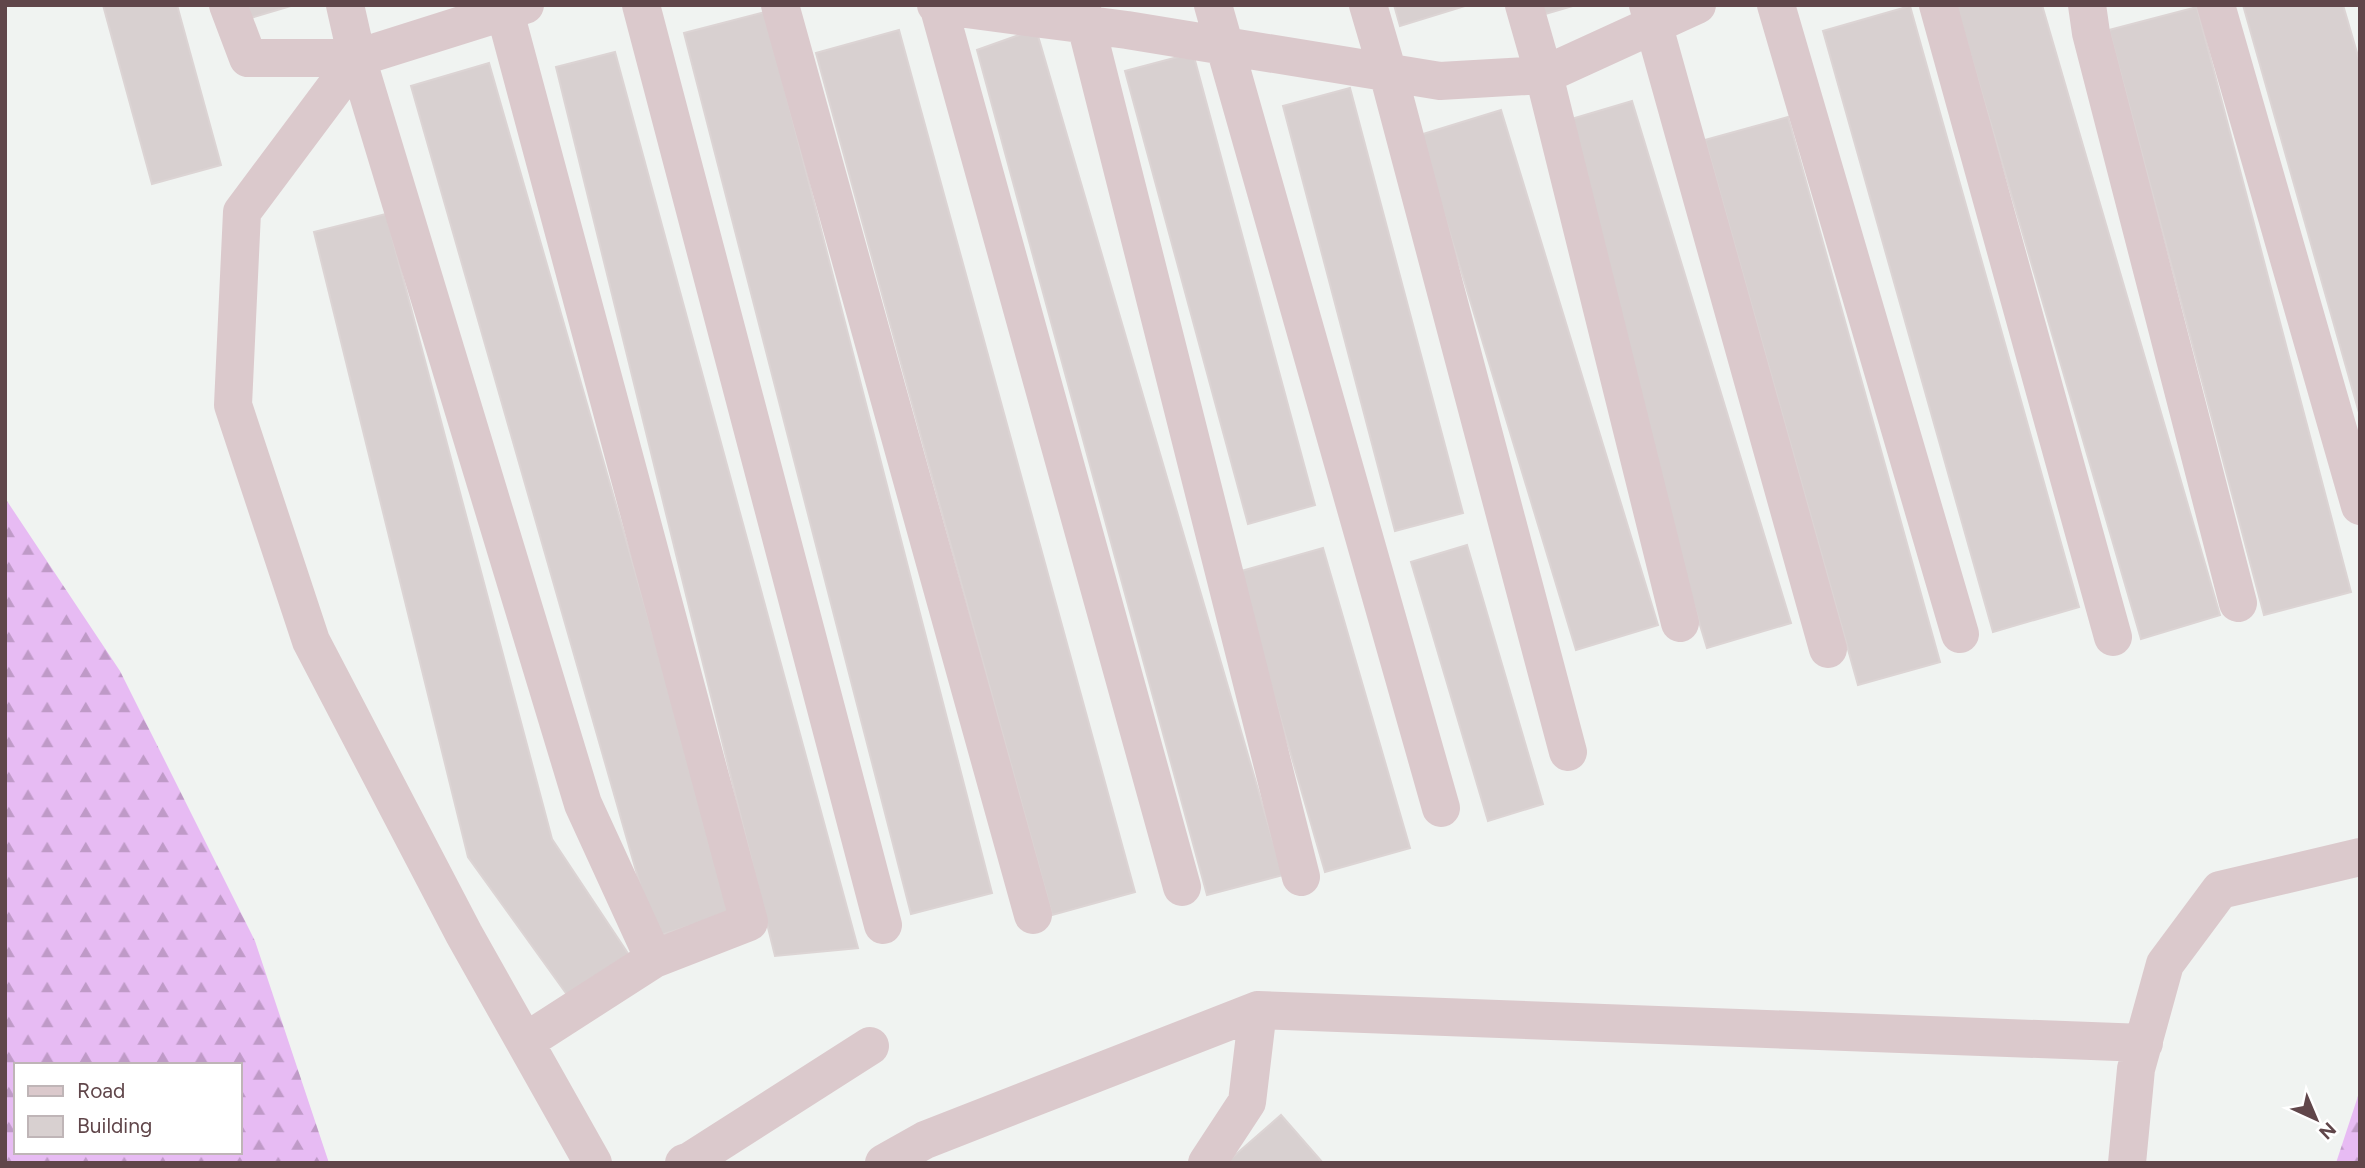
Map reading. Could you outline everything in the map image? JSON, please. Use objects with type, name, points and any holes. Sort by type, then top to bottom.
[{"type":"street","points":[[228,5],[248,58],[357,58],[511,7],[749,922],[654,959],[525,1042]]},
{"type":"street","points":[[345,5],[357,58],[583,804],[654,959]]},
{"type":"street","points":[[641,5],[883,925]]},
{"type":"street","points":[[780,5],[1033,915]]},
{"type":"street","points":[[1182,887],[937,5],[1084,15],[1224,46],[1440,81],[1545,75],[1651,15],[1697,5]]},
{"type":"street","points":[[1213,5],[1441,808]]},
{"type":"street","points":[[1368,5],[1568,752]]},
{"type":"street","points":[[1524,5],[1545,75],[1680,623]]},
{"type":"street","points":[[1776,5],[1960,634]]},
{"type":"street","points":[[1938,5],[2113,637]]},
{"type":"street","points":[[2087,5],[2091,33],[2238,603]]},
{"type":"street","points":[[2216,5],[2360,506]]},
{"type":"street","points":[[1084,15],[1301,877]]},
{"type":"street","points":[[1651,15],[1828,649]]},
{"type":"street","points":[[357,58],[242,212],[233,405],[312,641],[464,934],[593,1163]]},
{"type":"street","points":[[2127,1163],[2136,1069],[2165,964],[2220,890],[2360,857]]},
{"type":"street","points":[[884,1163],[934,1151],[1258,1010],[2144,1043]]},
{"type":"street","points":[[1207,1163],[1247,1102],[1258,1010]]},
{"type":"street","points":[[684,1163],[870,1045]]},
{"type":"green space","points":[[5,498],[120,671],[255,941],[329,1163],[5,1163]]},
{"type":"green space","points":[[2360,1090],[2360,1163],[2336,1163]]},
{"type":"building","points":[[103,5],[177,5],[221,165],[152,184]]},
{"type":"building","points":[[240,5],[294,5],[244,20]]},
{"type":"building","points":[[1394,5],[1468,5],[1400,26]]},
{"type":"building","points":[[1540,5],[1576,5],[1542,15]]},
{"type":"building","points":[[1956,5],[2042,5],[2220,615],[2141,639]]},
{"type":"building","points":[[2243,5],[2343,5],[2360,63],[2360,416]]},
{"type":"building","points":[[1910,6],[2079,607],[1993,632],[1823,31]]},
{"type":"building","points":[[2197,7],[2351,592],[2264,615],[2109,30]]},
{"type":"building","points":[[765,12],[992,893],[911,914],[684,33]]},
{"type":"building","points":[[1036,29],[1283,875],[1207,895],[977,50]]},
{"type":"building","points":[[899,30],[1135,892],[1052,915],[816,53]]},
{"type":"building","points":[[615,52],[858,948],[775,956],[556,67]]},
{"type":"building","points":[[1193,53],[1315,505],[1248,524],[1125,71]]},
{"type":"building","points":[[489,63],[733,912],[655,937],[411,86]]},
{"type":"building","points":[[1350,88],[1463,513],[1395,531],[1283,106]]},
{"type":"building","points":[[1632,101],[1791,623],[1707,648],[1548,126]]},
{"type":"building","points":[[1501,110],[1658,625],[1576,650],[1420,135]]},
{"type":"building","points":[[1788,117],[1940,662],[1858,685],[1705,140]]},
{"type":"building","points":[[386,214],[552,839],[635,964],[573,1003],[468,857],[314,232]]},
{"type":"building","points":[[1467,545],[1543,804],[1488,821],[1411,562]]},
{"type":"building","points":[[1323,548],[1410,848],[1325,872],[1238,572]]},
{"type":"building","points":[[1281,1115],[1323,1163],[1226,1163]]}]
